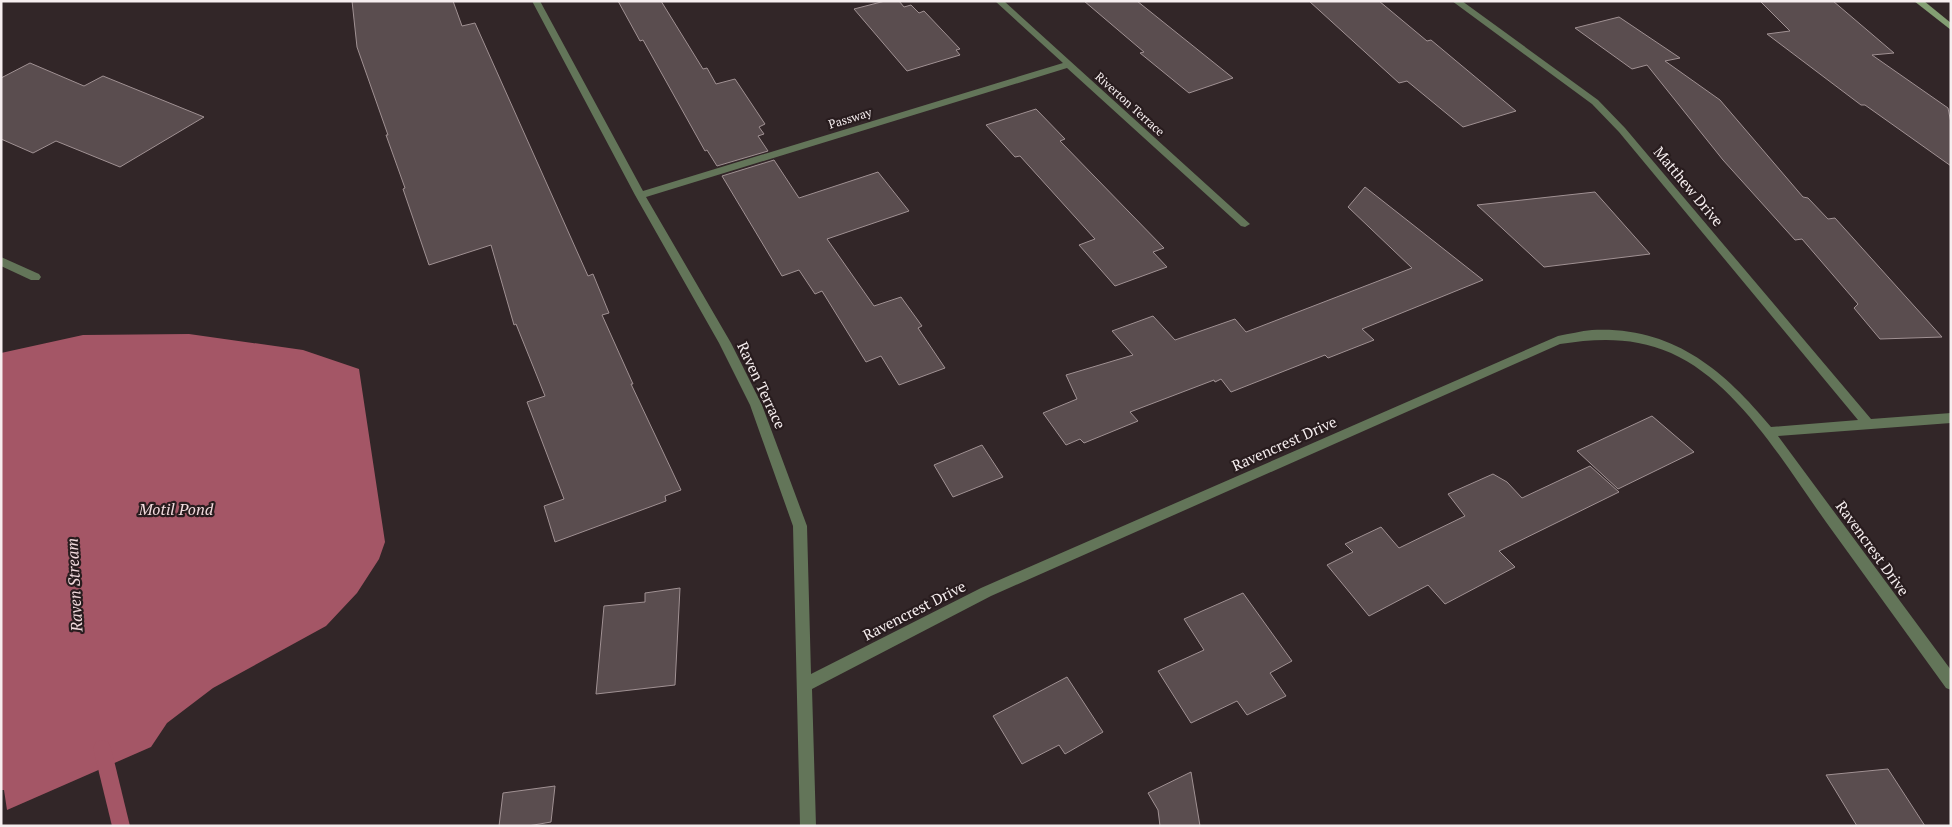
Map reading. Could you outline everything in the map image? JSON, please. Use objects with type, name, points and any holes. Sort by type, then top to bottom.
[{"type":"main road","points":[[1918,1],[1951,27]]},
{"type":"street","name":"Raven Terrace","points":[[536,1],[640,195],[725,343],[756,405],[800,526],[808,826]]},
{"type":"street","name":"Riverton Terrace","points":[[999,1],[1245,224]]},
{"type":"street","name":"Matthew Drive","points":[[1456,1],[1595,102],[1622,130],[1868,424]]},
{"type":"street","name":"Passway","points":[[640,195],[1068,65]]},
{"type":"street","points":[[1,261],[35,277]]},
{"type":"street","name":"Ravencrest Drive","points":[[803,686],[986,592],[1558,340],[1583,334],[1612,333],[1639,337],[1668,345],[1726,383],[1746,402],[1951,683]]},
{"type":"street","points":[[1768,432],[1951,418]]},
{"type":"water","name":"Motil Pond","points":[[189,334],[303,350],[359,369],[385,542],[379,559],[357,593],[326,626],[213,688],[167,723],[151,747],[7,810],[4,790],[1,790],[1,353],[83,335]]},
{"type":"building","points":[[352,1],[453,1],[462,26],[475,23],[588,276],[593,274],[609,313],[602,315],[633,384],[631,384],[681,490],[665,496],[666,501],[555,542],[544,506],[564,499],[527,402],[545,396],[516,324],[514,325],[491,245],[429,265],[386,135],[388,135],[357,47]]},
{"type":"building","points":[[618,1],[661,1],[703,69],[707,68],[716,84],[735,79],[765,124],[759,127],[764,134],[758,136],[768,151],[717,166],[707,150],[705,151],[643,40],[640,41]]},
{"type":"building","points":[[885,1],[899,1],[904,7],[911,5],[919,13],[924,11],[960,49],[956,50],[960,55],[907,71],[854,9]]},
{"type":"building","points":[[1084,1],[1137,1],[1233,78],[1189,93],[1140,53],[1144,52]]},
{"type":"building","points":[[1309,1],[1379,1],[1427,41],[1431,40],[1516,111],[1463,127],[1407,81],[1399,83]]},
{"type":"building","points":[[1760,1],[1833,1],[1894,53],[1872,55],[1948,108],[1951,123],[1951,166],[1865,105],[1861,105],[1767,34],[1790,31]]},
{"type":"building","points":[[1619,17],[1680,58],[1665,61],[1720,100],[1803,197],[1808,198],[1828,219],[1835,218],[1942,337],[1880,339],[1854,308],[1858,304],[1802,239],[1795,240],[1723,160],[1647,65],[1632,69],[1575,28]]},
{"type":"building","points":[[30,63],[84,86],[103,76],[204,117],[120,167],[56,141],[33,153],[1,139],[1,78]]},
{"type":"building","points":[[1036,109],[1065,139],[1060,141],[1164,248],[1153,252],[1167,267],[1115,286],[1079,245],[1095,239],[1020,156],[1015,157],[986,125]]},
{"type":"building","points":[[774,160],[799,198],[878,172],[909,211],[827,239],[874,306],[901,297],[922,326],[918,328],[945,368],[899,385],[881,356],[866,362],[822,291],[815,294],[799,270],[782,276],[722,176]]},
{"type":"building","points":[[1365,187],[1483,280],[1362,329],[1374,340],[1328,358],[1325,355],[1231,392],[1221,379],[1215,382],[1214,380],[1130,412],[1138,421],[1084,443],[1080,439],[1066,445],[1043,413],[1077,399],[1066,375],[1133,355],[1112,331],[1153,316],[1175,340],[1235,319],[1246,332],[1412,268],[1348,207]]},
{"type":"building","points":[[1595,192],[1650,254],[1544,267],[1477,205]]},
{"type":"building","points":[[1652,416],[1694,452],[1618,489],[1577,451]]},
{"type":"building","points":[[982,445],[1003,477],[953,497],[934,465]]},
{"type":"building","points":[[1590,466],[1619,492],[1499,551],[1515,567],[1445,604],[1428,585],[1369,616],[1327,565],[1353,552],[1345,544],[1381,527],[1399,548],[1465,516],[1448,494],[1493,474],[1507,482],[1522,498]]},
{"type":"building","points":[[680,588],[675,685],[596,694],[604,606],[645,602],[645,593]]},
{"type":"building","points":[[1243,593],[1292,661],[1270,673],[1286,696],[1247,715],[1237,701],[1191,723],[1158,671],[1204,650],[1184,619]]},
{"type":"building","points":[[1067,677],[1103,732],[1065,754],[1059,745],[1022,764],[993,716]]},
{"type":"building","points":[[1888,769],[1925,826],[1857,826],[1826,775]]},
{"type":"building","points":[[1191,772],[1200,826],[1160,826],[1158,810],[1148,793]]},
{"type":"building","points":[[555,786],[551,822],[528,826],[499,826],[503,793]]},
{"type":"waterway","name":"Raven Stream","points":[[102,748],[121,826]]}]
